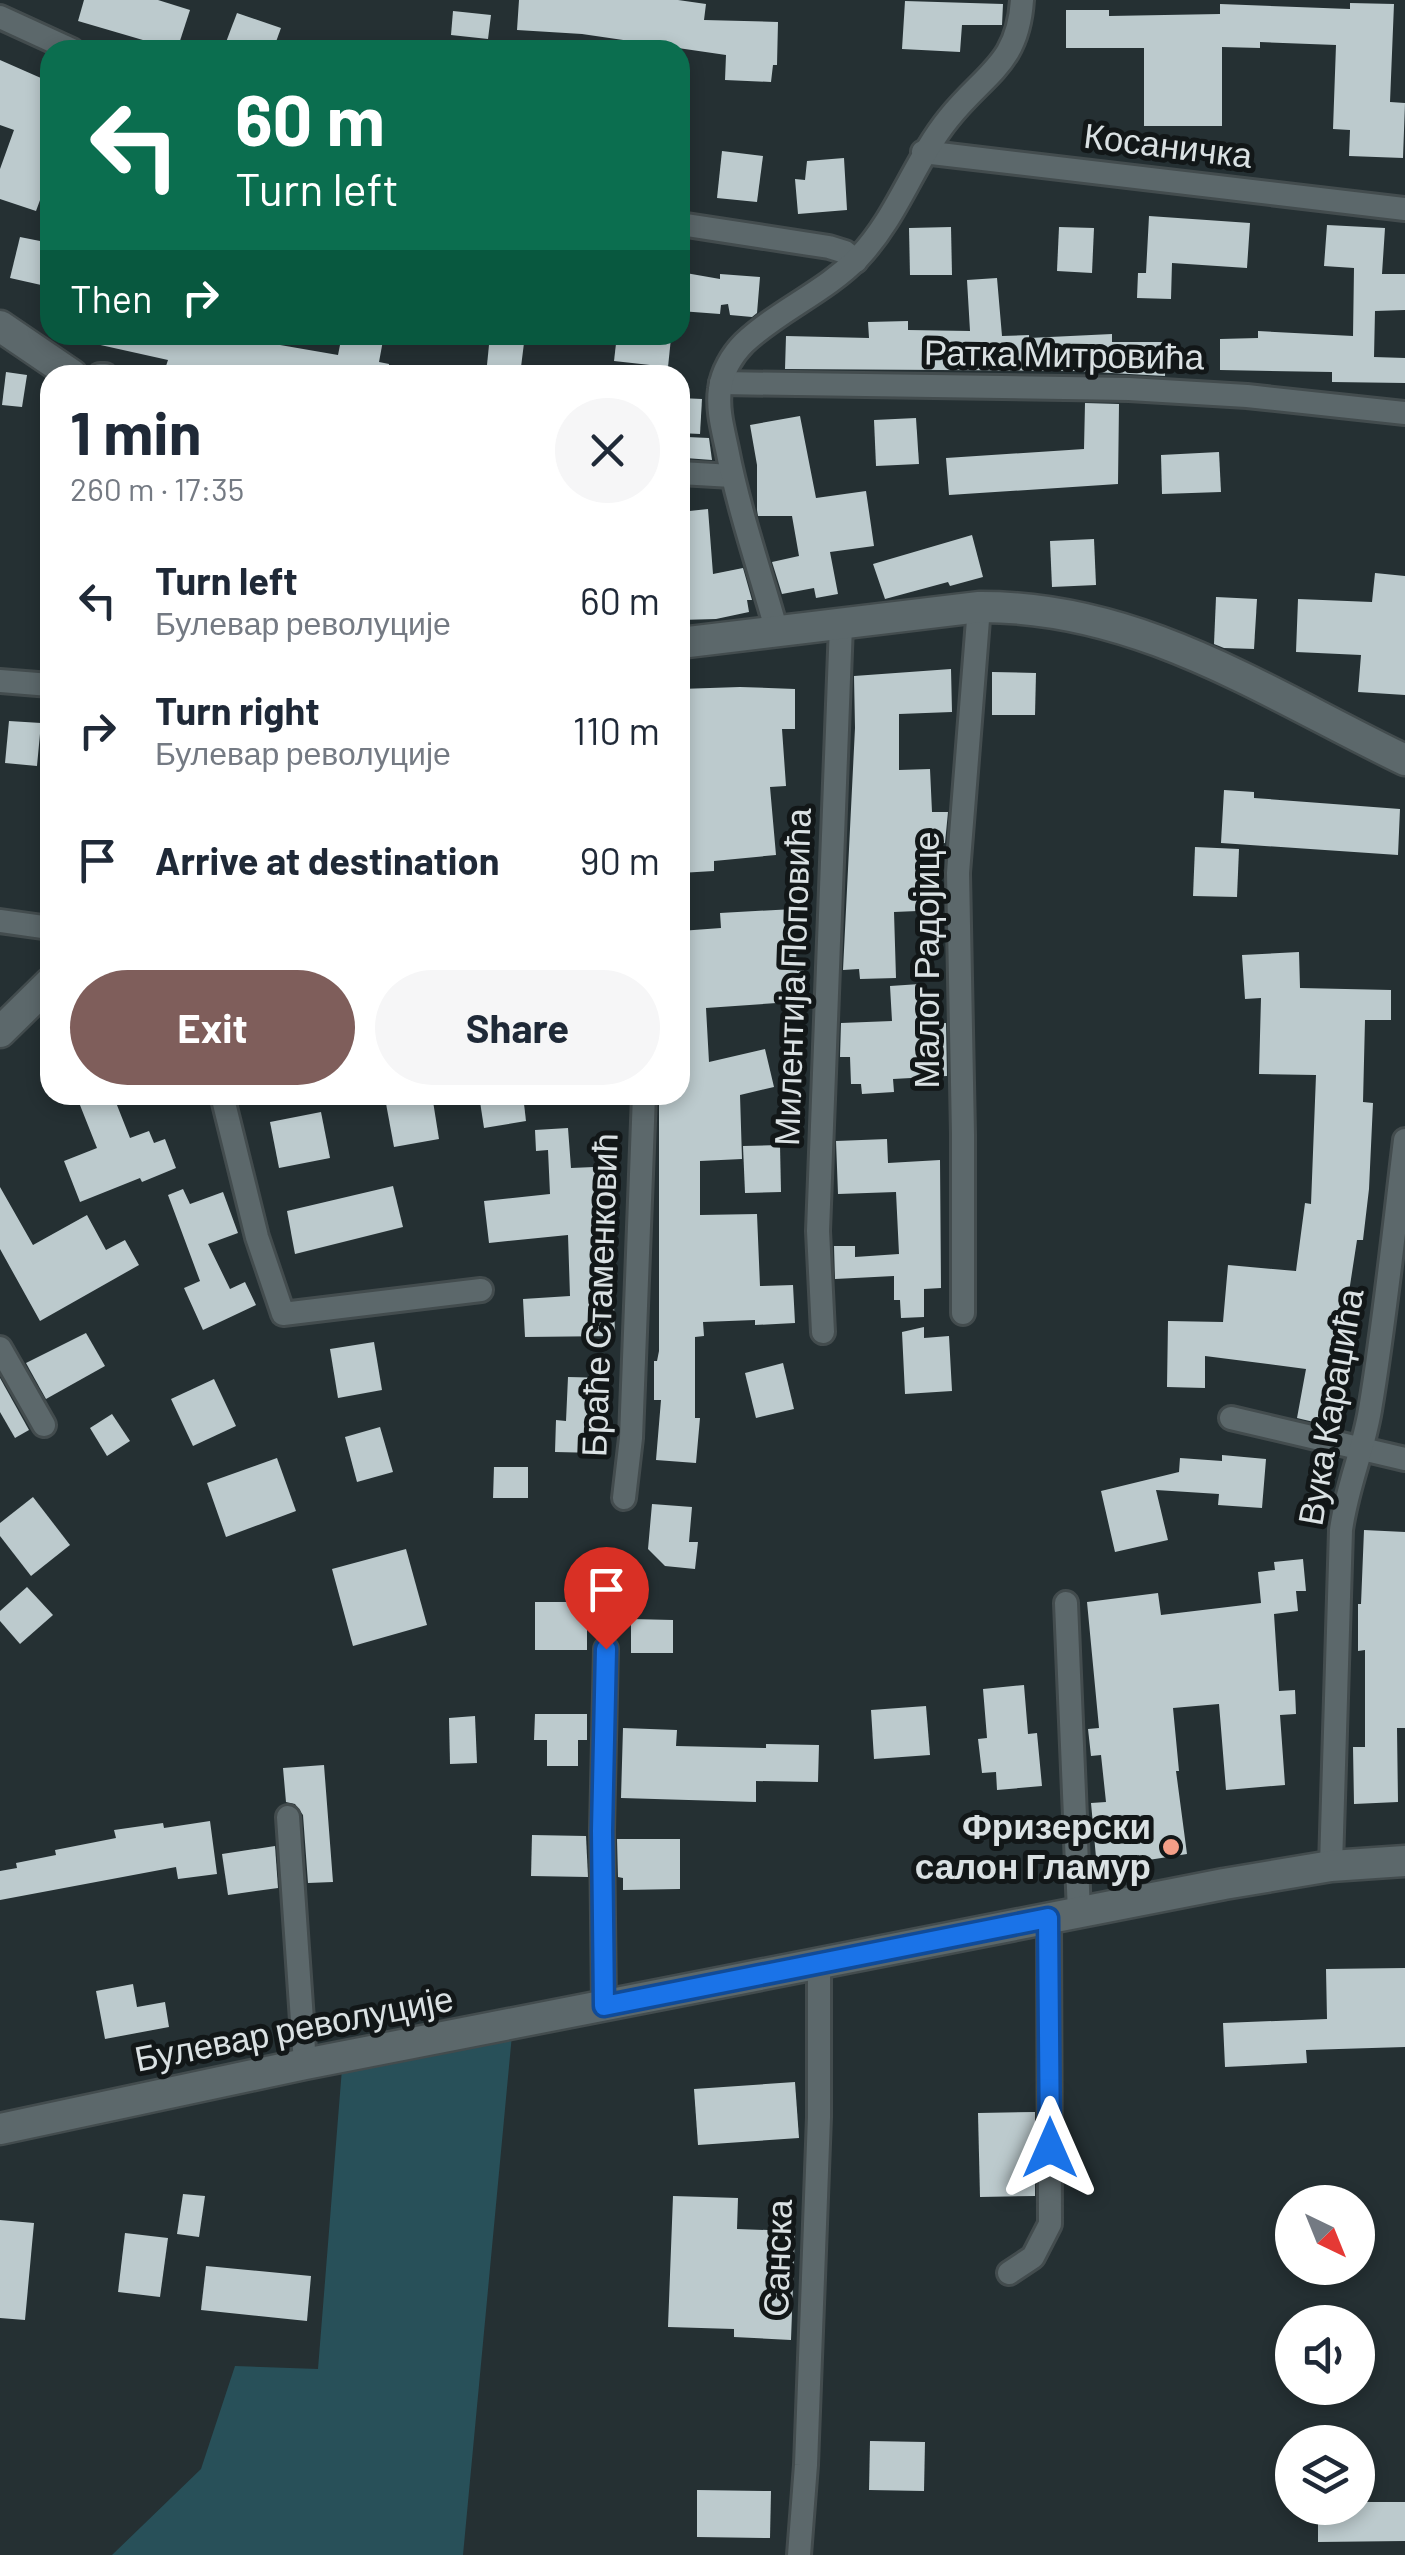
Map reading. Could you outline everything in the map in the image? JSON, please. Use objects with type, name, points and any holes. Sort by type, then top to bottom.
[{"type":"main road","points":[[0,326],[57,365]]},
{"type":"main road","points":[[690,642],[979,607],[1007,606],[1072,616],[1162,640],[1310,709],[1405,760]]},
{"type":"main road","points":[[0,1032],[40,993]]},
{"type":"main road","name":"Булевар револуције","points":[[0,2129],[305,2064],[1048,1918],[1331,1866],[1405,1861]]},
{"type":"street","points":[[777,632],[732,476],[722,426],[721,383],[731,358],[745,342],[856,261],[891,216],[923,152],[952,113],[1011,50],[1018,37],[1022,0]]},
{"type":"street","points":[[0,18],[50,40]]},
{"type":"street","name":"Косаничка","points":[[923,152],[1405,209]]},
{"type":"street","points":[[690,226],[829,247],[856,261]]},
{"type":"street","name":"Ратка Митровића","points":[[721,383],[1129,389],[1247,396],[1405,413]]},
{"type":"street","points":[[690,474],[732,476]]},
{"type":"street","name":"Малог Радојице","points":[[962,1314],[958,873],[979,607]]},
{"type":"street","name":"Милентија Поповића","points":[[823,1332],[818,1232],[841,625]]},
{"type":"street","points":[[0,681],[40,684]]},
{"type":"street","points":[[0,921],[40,927]]},
{"type":"street","points":[[224,1105],[257,1237],[283,1314],[480,1290]]},
{"type":"street","name":"Браће Стаменковић","points":[[624,1498],[631,1438],[644,1105]]},
{"type":"street","name":"Вука Караџића","points":[[1331,1866],[1341,1530],[1346,1496],[1370,1414],[1405,1140]]},
{"type":"street","points":[[0,1348],[44,1425]]},
{"type":"street","points":[[1231,1418],[1405,1459]]},
{"type":"street","points":[[1066,1603],[1080,1912]]},
{"type":"street","points":[[604,2006],[606,1649]]},
{"type":"street","points":[[288,1817],[305,2064]]},
{"type":"street","points":[[1009,2274],[1033,2258],[1050,2224],[1048,1918]]},
{"type":"street","name":"Санска","points":[[800,2555],[819,2118],[819,1963]]},
{"type":"shaded area","points":[[513,2024],[463,2555],[112,2555],[201,2469],[235,2366],[318,2369],[343,2056]]},
{"type":"building","points":[[84,0],[158,0],[190,10],[180,40],[143,40],[78,21]]},
{"type":"building","points":[[519,0],[678,0],[706,4],[704,20],[778,22],[777,65],[773,65],[771,82],[725,80],[726,55],[690,50],[690,40],[623,40],[517,30]]},
{"type":"building","points":[[905,1],[1003,4],[1002,25],[962,25],[960,52],[902,49]]},
{"type":"building","points":[[1350,3],[1394,4],[1390,102],[1405,103],[1403,158],[1349,156],[1350,130],[1333,129],[1336,45],[1260,42],[1260,48],[1222,47],[1222,126],[1144,126],[1144,48],[1066,48],[1066,10],[1109,10],[1109,16],[1220,14],[1220,4],[1350,9]]},
{"type":"building","points":[[453,11],[491,15],[488,39],[451,35]]},
{"type":"building","points":[[237,13],[281,28],[277,40],[227,40]]},
{"type":"building","points":[[0,60],[40,78],[40,200],[36,211],[0,199],[0,169],[14,130],[0,125]]},
{"type":"building","points":[[722,151],[763,156],[757,202],[717,198]]},
{"type":"building","points":[[844,158],[847,210],[798,214],[795,179],[805,180],[807,161]]},
{"type":"building","points":[[1149,216],[1250,223],[1247,268],[1172,263],[1171,299],[1137,298],[1138,273],[1146,273]]},
{"type":"building","points":[[1327,225],[1385,228],[1382,274],[1405,274],[1405,310],[1375,311],[1374,357],[1405,358],[1405,383],[1332,382],[1332,372],[1220,370],[1220,339],[1258,338],[1258,331],[1353,336],[1354,268],[1324,266]]},
{"type":"building","points":[[951,227],[952,275],[910,275],[909,228]]},
{"type":"building","points":[[1059,227],[1094,228],[1092,273],[1057,271]]},
{"type":"building","points":[[20,237],[40,241],[40,285],[10,278]]},
{"type":"building","points":[[690,274],[720,279],[720,274],[760,277],[757,313],[752,317],[730,315],[728,304],[721,305],[720,314],[690,312]]},
{"type":"building","points":[[997,278],[1002,336],[1112,334],[1112,342],[1166,342],[1165,376],[1076,371],[785,369],[786,336],[869,338],[868,322],[908,321],[908,330],[970,331],[967,280]]},
{"type":"building","points":[[100,345],[280,345],[338,355],[340,345],[382,345],[379,362],[389,364],[166,365],[168,360]]},
{"type":"building","points":[[489,345],[524,345],[521,365],[487,365]]},
{"type":"building","points":[[616,345],[670,345],[668,365],[614,361]]},
{"type":"building","points":[[6,372],[27,375],[22,407],[2,405]]},
{"type":"building","points":[[690,398],[702,399],[700,434],[690,434]]},
{"type":"building","points":[[1085,403],[1119,404],[1118,484],[949,495],[946,458],[1084,449]]},
{"type":"building","points":[[800,416],[816,498],[866,491],[874,546],[830,552],[838,594],[816,598],[814,588],[782,594],[772,562],[799,556],[792,516],[758,516],[757,510],[757,465],[750,425]]},
{"type":"building","points":[[916,418],[919,464],[876,466],[874,420]]},
{"type":"building","points":[[690,437],[709,438],[712,460],[690,458]]},
{"type":"building","points":[[1219,452],[1221,492],[1162,494],[1161,455]]},
{"type":"building","points":[[708,509],[713,574],[743,568],[752,600],[747,600],[749,612],[690,620],[690,511]]},
{"type":"building","points":[[972,535],[983,577],[885,599],[873,564]]},
{"type":"building","points":[[1094,539],[1096,585],[1052,587],[1050,541]]},
{"type":"building","points":[[1375,573],[1405,576],[1405,695],[1358,692],[1361,655],[1296,652],[1298,599],[1372,602]]},
{"type":"building","points":[[1216,597],[1257,599],[1254,649],[1214,644]]},
{"type":"building","points":[[951,669],[952,712],[899,714],[899,770],[930,769],[932,812],[948,812],[945,843],[937,844],[941,910],[894,912],[896,978],[860,979],[859,969],[843,970],[854,676]]},
{"type":"building","points":[[992,672],[1036,673],[1035,715],[992,715]]},
{"type":"building","points":[[690,689],[795,689],[795,729],[782,729],[786,786],[770,787],[776,855],[714,861],[714,871],[690,872]]},
{"type":"building","points":[[9,721],[40,723],[37,766],[5,763]]},
{"type":"building","points":[[1224,790],[1254,792],[1254,798],[1400,809],[1398,855],[1221,843]]},
{"type":"building","points":[[1195,847],[1239,849],[1237,897],[1193,896]]},
{"type":"building","points":[[794,909],[797,971],[804,970],[806,1001],[706,1008],[709,1062],[765,1049],[774,1087],[740,1095],[742,1159],[700,1161],[700,1215],[757,1214],[760,1286],[793,1285],[795,1323],[703,1322],[704,1336],[695,1337],[695,1418],[700,1418],[696,1463],[656,1460],[661,1400],[654,1400],[654,1361],[659,1351],[659,1105],[690,1105],[690,930],[721,928],[720,913]]},
{"type":"building","points":[[1299,952],[1300,988],[1391,990],[1391,1020],[1365,1020],[1363,1102],[1373,1103],[1369,1189],[1363,1240],[1357,1240],[1343,1331],[1349,1332],[1337,1407],[1343,1408],[1339,1428],[1297,1418],[1306,1369],[1205,1356],[1205,1388],[1167,1387],[1168,1321],[1223,1322],[1228,1265],[1296,1271],[1305,1203],[1311,1204],[1316,1075],[1259,1074],[1261,998],[1245,999],[1242,955]]},
{"type":"building","points":[[920,984],[923,1025],[946,1023],[947,1076],[893,1079],[894,1092],[862,1094],[861,1084],[851,1084],[850,1057],[840,1057],[841,1023],[892,1021],[890,986]]},
{"type":"building","points":[[80,1105],[117,1105],[130,1138],[149,1131],[154,1143],[165,1139],[176,1168],[80,1202],[64,1161],[97,1148]]},
{"type":"building","points":[[386,1105],[434,1105],[439,1139],[394,1147]]},
{"type":"building","points":[[481,1105],[524,1105],[526,1121],[484,1128]]},
{"type":"building","points":[[321,1112],[330,1158],[279,1168],[270,1122]]},
{"type":"building","points":[[568,1128],[571,1168],[617,1166],[619,1201],[608,1201],[610,1248],[593,1248],[595,1303],[614,1303],[615,1336],[525,1337],[523,1299],[570,1296],[568,1235],[489,1243],[484,1201],[550,1194],[548,1150],[536,1151],[535,1130]]},
{"type":"building","points":[[887,1139],[888,1163],[940,1160],[941,1288],[924,1289],[924,1317],[901,1318],[900,1300],[894,1300],[894,1276],[835,1279],[834,1246],[855,1246],[855,1257],[899,1254],[896,1192],[838,1194],[836,1141]]},
{"type":"building","points":[[780,1145],[781,1192],[745,1193],[743,1146]]},
{"type":"building","points":[[393,1186],[403,1227],[295,1254],[287,1211]]},
{"type":"building","points":[[0,1187],[33,1245],[87,1215],[106,1250],[125,1240],[139,1265],[40,1321],[0,1249]]},
{"type":"building","points":[[183,1189],[190,1204],[223,1192],[238,1233],[208,1244],[230,1289],[245,1282],[256,1305],[203,1330],[184,1288],[200,1281],[168,1195]]},
{"type":"building","points":[[924,1327],[924,1338],[949,1336],[952,1391],[905,1394],[902,1332]]},
{"type":"building","points":[[86,1333],[105,1366],[46,1399],[26,1363]]},
{"type":"building","points":[[374,1342],[382,1390],[338,1398],[330,1349]]},
{"type":"building","points":[[783,1363],[794,1409],[756,1418],[745,1373]]},
{"type":"building","points":[[568,1377],[611,1378],[610,1407],[600,1407],[599,1453],[555,1452],[556,1420],[566,1421]]},
{"type":"building","points":[[0,1378],[29,1430],[15,1438],[0,1412]]},
{"type":"building","points":[[214,1379],[236,1426],[193,1446],[171,1399]]},
{"type":"building","points":[[112,1414],[130,1441],[107,1456],[90,1428]]},
{"type":"building","points":[[380,1427],[393,1472],[357,1482],[345,1437]]},
{"type":"building","points":[[1222,1455],[1266,1459],[1262,1508],[1218,1505],[1219,1494],[1156,1490],[1168,1540],[1115,1552],[1101,1491],[1179,1472],[1180,1458],[1222,1461]]},
{"type":"building","points":[[277,1458],[296,1511],[226,1537],[207,1483]]},
{"type":"building","points":[[494,1467],[528,1467],[528,1498],[493,1498]]},
{"type":"building","points":[[33,1497],[70,1545],[31,1576],[0,1536],[0,1523]]},
{"type":"building","points":[[652,1504],[692,1507],[689,1542],[698,1542],[695,1569],[665,1566],[648,1549]]},
{"type":"building","points":[[1364,1530],[1405,1532],[1405,1728],[1397,1728],[1398,1802],[1354,1804],[1353,1747],[1365,1747],[1365,1650],[1358,1651]]},
{"type":"building","points":[[406,1549],[427,1625],[353,1646],[332,1569]]},
{"type":"building","points":[[1303,1559],[1306,1591],[1296,1591],[1298,1611],[1274,1614],[1279,1691],[1295,1690],[1296,1714],[1280,1715],[1285,1785],[1226,1790],[1219,1704],[1173,1708],[1176,1771],[1187,1854],[1097,1868],[1091,1803],[1106,1802],[1101,1755],[1091,1756],[1088,1729],[1099,1728],[1087,1602],[1158,1593],[1161,1615],[1261,1603],[1258,1572],[1275,1570],[1274,1562]]},
{"type":"building","points":[[27,1587],[53,1615],[20,1644],[0,1621],[0,1611]]},
{"type":"building","points":[[535,1602],[587,1602],[587,1650],[535,1650]]},
{"type":"building","points":[[631,1619],[673,1620],[673,1653],[631,1653]]},
{"type":"building","points":[[1024,1685],[1028,1734],[1037,1733],[1042,1786],[997,1790],[996,1772],[982,1773],[978,1739],[987,1738],[983,1689]]},
{"type":"building","points":[[926,1706],[930,1755],[874,1759],[871,1710]]},
{"type":"building","points":[[535,1714],[587,1714],[587,1740],[578,1740],[578,1766],[547,1766],[547,1740],[534,1740]]},
{"type":"building","points":[[475,1716],[477,1763],[450,1764],[449,1718]]},
{"type":"building","points":[[623,1728],[677,1730],[676,1746],[819,1745],[818,1782],[756,1781],[756,1802],[621,1798]]},
{"type":"building","points":[[324,1765],[333,1882],[308,1883],[303,1815],[295,1804],[286,1802],[283,1768]]},
{"type":"building","points":[[210,1821],[217,1874],[178,1879],[176,1867],[0,1900],[0,1871],[17,1868],[16,1863],[56,1855],[55,1850],[116,1838],[114,1830]]},
{"type":"building","points":[[532,1835],[586,1836],[588,1877],[531,1876]]},
{"type":"building","points":[[617,1839],[680,1839],[680,1889],[623,1890],[623,1878],[618,1877]]},
{"type":"building","points":[[275,1846],[278,1888],[228,1895],[222,1854]]},
{"type":"building","points":[[1405,1968],[1405,2047],[1306,2050],[1307,2063],[1225,2067],[1223,2023],[1327,2019],[1326,1969]]},
{"type":"building","points":[[133,1984],[137,2007],[165,2002],[169,2027],[105,2039],[96,1991]]},
{"type":"building","points":[[795,2082],[799,2138],[698,2145],[694,2089]]},
{"type":"building","points":[[1035,2112],[1035,2196],[980,2197],[978,2113]]},
{"type":"building","points":[[183,2194],[205,2196],[199,2237],[177,2234]]},
{"type":"building","points":[[673,2196],[738,2198],[737,2229],[795,2231],[791,2340],[734,2337],[734,2329],[668,2327]]},
{"type":"building","points":[[0,2220],[34,2223],[25,2320],[0,2318]]},
{"type":"building","points":[[125,2233],[168,2238],[160,2297],[118,2292]]},
{"type":"building","points":[[206,2266],[311,2276],[307,2321],[201,2310]]},
{"type":"building","points":[[870,2441],[925,2442],[924,2491],[869,2490]]},
{"type":"building","points":[[697,2490],[771,2491],[770,2538],[697,2537]]},
{"type":"building","points":[[1375,2502],[1405,2502],[1405,2541],[1318,2542],[1318,2525],[1375,2525]]},
{"type":"place","name":"Фризерски салон Гламур","points":[[1171,1847]]},
{"type":"route","points":[[606,1649],[604,2006],[1048,1918],[1050,2148]]}]
